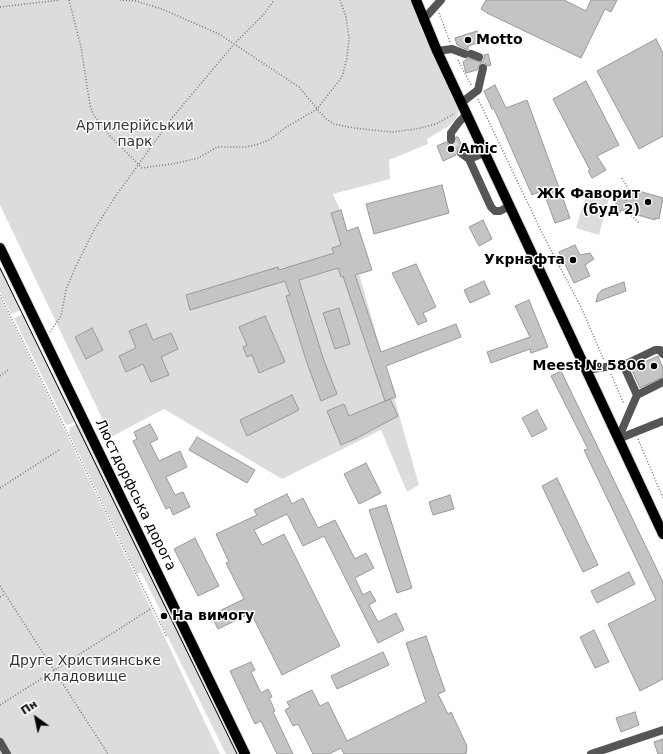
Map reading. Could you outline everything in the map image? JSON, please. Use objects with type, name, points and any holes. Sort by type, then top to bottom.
[{"type":"main road","points":[[416,0],[437,51],[484,153],[663,534]]},
{"type":"main road","name":"Люстдорфська дорога","points":[[0,248],[245,754]]},
{"type":"street","points":[[424,20],[439,3]]},
{"type":"street","points":[[437,51],[452,49],[472,55]]},
{"type":"street","points":[[461,103],[478,90],[483,68]]},
{"type":"street","points":[[450,140],[451,133],[467,114]]},
{"type":"street","points":[[461,152],[469,159],[495,211],[500,211],[510,206]]},
{"type":"street","points":[[469,159],[484,153]]},
{"type":"street","points":[[586,370],[623,364],[655,350],[660,350],[663,354]]},
{"type":"street","points":[[623,364],[637,395]]},
{"type":"street","points":[[618,439],[637,395],[663,382]]},
{"type":"street","points":[[618,439],[663,421]]},
{"type":"street","points":[[591,754],[603,752],[663,730]]},
{"type":"street","points":[[0,742],[7,754]]},
{"type":"path","points":[[0,7],[60,0]]},
{"type":"path","points":[[69,0],[81,47],[90,105],[93,114],[109,136],[137,165],[142,168],[178,163],[198,158],[217,147],[246,147],[259,144],[268,140],[317,109],[342,77],[347,58],[349,38],[346,17],[340,0]]},
{"type":"path","points":[[120,0],[162,8],[219,34],[299,87],[306,93],[325,118],[334,124],[354,128],[392,132],[416,129],[436,124],[455,114]]},
{"type":"path","points":[[45,340],[61,316],[66,290],[94,230],[137,165],[172,118],[235,44],[264,14],[274,0]]},
{"type":"path","points":[[439,3],[452,49],[544,237],[581,308],[629,416]]},
{"type":"path","points":[[622,178],[629,190],[625,203],[627,211],[639,223]]},
{"type":"path","points":[[0,295],[167,637]]},
{"type":"path","points":[[0,376],[8,370]]},
{"type":"path","points":[[637,437],[663,498]]},
{"type":"path","points":[[0,488],[60,450]]},
{"type":"path","points":[[0,586],[108,754]]},
{"type":"path","points":[[0,597],[5,594]]},
{"type":"path","points":[[0,705],[152,608]]},
{"type":"green space","name":"Артилерійський парк","points":[[0,0],[414,0],[459,104],[458,114],[455,120],[447,127],[427,139],[428,144],[389,160],[390,179],[333,194],[342,214],[419,485],[407,492],[381,430],[282,479],[164,409],[111,437],[0,205]]},
{"type":"green space","points":[[587,192],[609,198],[599,235],[576,228]]},
{"type":"green space","points":[[0,266],[21,310],[11,314],[0,292]]},
{"type":"green space","name":"Друге Християнське кладовище","points":[[0,297],[136,577],[220,754],[0,754]]},
{"type":"green space","points":[[23,314],[75,419],[73,423],[66,425],[14,318]]},
{"type":"green space","points":[[78,424],[238,754],[226,754],[160,621],[164,618],[141,572],[137,574],[69,433],[70,427]]},
{"type":"building","points":[[486,0],[564,0],[586,11],[591,0],[617,0],[611,12],[605,9],[581,58],[487,13],[481,9]]},
{"type":"building","name":"Motto","points":[[477,31],[481,42],[468,46],[468,50],[457,45],[455,38]]},
{"type":"building","points":[[656,39],[663,53],[663,136],[639,149],[597,71]]},
{"type":"building","points":[[488,54],[491,65],[488,66],[485,63],[481,63],[477,70],[466,73],[463,62],[468,58],[480,62],[484,59],[484,55]]},
{"type":"building","points":[[586,81],[619,145],[597,156],[606,170],[592,178],[588,171],[590,170],[553,99]]},
{"type":"building","points":[[495,85],[506,108],[527,100],[570,218],[555,223],[543,190],[532,195],[494,109],[492,109],[484,91]]},
{"type":"building","name":"Amic","points":[[456,137],[458,137],[463,148],[458,148],[456,155],[443,161],[437,146],[446,142],[449,145],[453,145]]},
{"type":"building","points":[[442,185],[449,213],[374,234],[366,204]]},
{"type":"building","name":"ЖК Фаворит (буд 2)","points":[[632,189],[663,198],[659,219],[655,218],[655,220],[621,210],[620,213],[614,211],[619,192],[630,195]]},
{"type":"building","points":[[341,210],[347,231],[358,227],[372,270],[355,275],[381,352],[456,324],[461,337],[386,366],[396,397],[385,401],[343,276],[341,277],[338,268],[299,280],[323,358],[337,394],[321,401],[307,363],[286,296],[290,295],[285,281],[190,310],[186,295],[278,267],[279,270],[334,253],[332,248],[341,245],[331,213]]},
{"type":"building","points":[[483,220],[492,239],[479,246],[469,227]]},
{"type":"building","name":"Укрнафта","points":[[575,245],[580,255],[590,253],[594,259],[585,265],[590,276],[574,283],[559,252]]},
{"type":"building","points":[[416,264],[436,307],[423,313],[427,321],[418,325],[392,273]]},
{"type":"building","points":[[484,281],[490,294],[470,303],[464,290]]},
{"type":"building","points":[[624,282],[626,291],[596,302],[598,294],[602,290]]},
{"type":"building","points":[[529,300],[548,347],[531,353],[530,349],[491,363],[487,352],[530,337],[515,306]]},
{"type":"building","points":[[339,308],[350,344],[335,349],[323,313]]},
{"type":"building","points":[[265,316],[285,362],[259,373],[252,355],[247,357],[243,347],[247,345],[239,327]]},
{"type":"building","points":[[146,324],[153,340],[171,333],[178,349],[161,357],[169,375],[151,382],[143,364],[126,372],[119,356],[136,348],[129,331]]},
{"type":"building","points":[[92,328],[103,350],[86,359],[75,337]]},
{"type":"building","points":[[658,356],[663,368],[663,377],[640,388],[631,368]]},
{"type":"building","points":[[561,371],[663,582],[663,679],[640,691],[608,624],[656,600],[584,450],[588,449],[551,376]]},
{"type":"building","points":[[292,395],[299,410],[247,436],[240,420]]},
{"type":"building","points":[[390,399],[398,416],[341,445],[327,411],[344,404],[349,416]]},
{"type":"building","points":[[537,410],[547,429],[532,437],[522,418]]},
{"type":"building","points":[[150,424],[158,439],[150,443],[159,461],[180,451],[187,467],[166,477],[175,495],[183,492],[190,507],[173,515],[170,507],[166,509],[133,441],[137,439],[134,432]]},
{"type":"building","points":[[197,437],[255,470],[247,483],[189,450]]},
{"type":"building","points":[[366,463],[381,493],[359,504],[344,474]]},
{"type":"building","points":[[557,478],[598,565],[583,572],[542,486]]},
{"type":"building","points":[[287,494],[292,504],[303,498],[318,528],[335,520],[355,559],[366,553],[374,568],[355,578],[363,595],[370,591],[376,601],[369,605],[378,622],[396,613],[404,630],[378,643],[324,536],[303,546],[287,514],[254,530],[262,545],[284,534],[340,646],[282,675],[251,613],[218,629],[211,615],[244,599],[226,563],[229,562],[216,534],[257,515],[254,510]]},
{"type":"building","points":[[450,495],[454,509],[433,515],[429,502]]},
{"type":"building","points":[[386,505],[412,588],[397,593],[369,510]]},
{"type":"building","points":[[195,538],[219,586],[198,596],[174,549]]},
{"type":"building","points":[[629,572],[635,584],[597,603],[591,591]]},
{"type":"building","points":[[594,630],[609,662],[595,668],[580,637]]},
{"type":"building","points":[[426,636],[445,691],[438,694],[448,714],[451,712],[467,746],[466,754],[344,754],[341,748],[329,754],[313,754],[298,724],[293,726],[285,710],[290,707],[287,702],[312,690],[320,706],[328,702],[347,741],[426,702],[406,643]]},
{"type":"building","points":[[383,652],[389,665],[337,689],[331,676]]},
{"type":"building","points":[[251,662],[255,670],[251,672],[261,693],[268,689],[272,697],[269,698],[275,711],[273,712],[293,754],[277,754],[261,721],[255,724],[230,671]]},
{"type":"building","points":[[635,712],[639,725],[621,732],[616,718]]},
{"type":"building","points":[[663,739],[663,754],[658,754],[654,742]]},
{"type":"tunnel","points":[[451,140],[461,153]]},
{"type":"tram line","points":[[0,268],[237,754]]},
{"type":"place","name":"Motto","points":[[468,40]]},
{"type":"place","name":"Amic","points":[[451,149]]},
{"type":"place","name":"ЖК Фаворит (буд 2)","points":[[648,202]]},
{"type":"place","name":"Укрнафта","points":[[573,260]]},
{"type":"place","name":"Meest № 5806","points":[[654,366]]},
{"type":"place","name":"На вимогу","points":[[164,616]]}]
